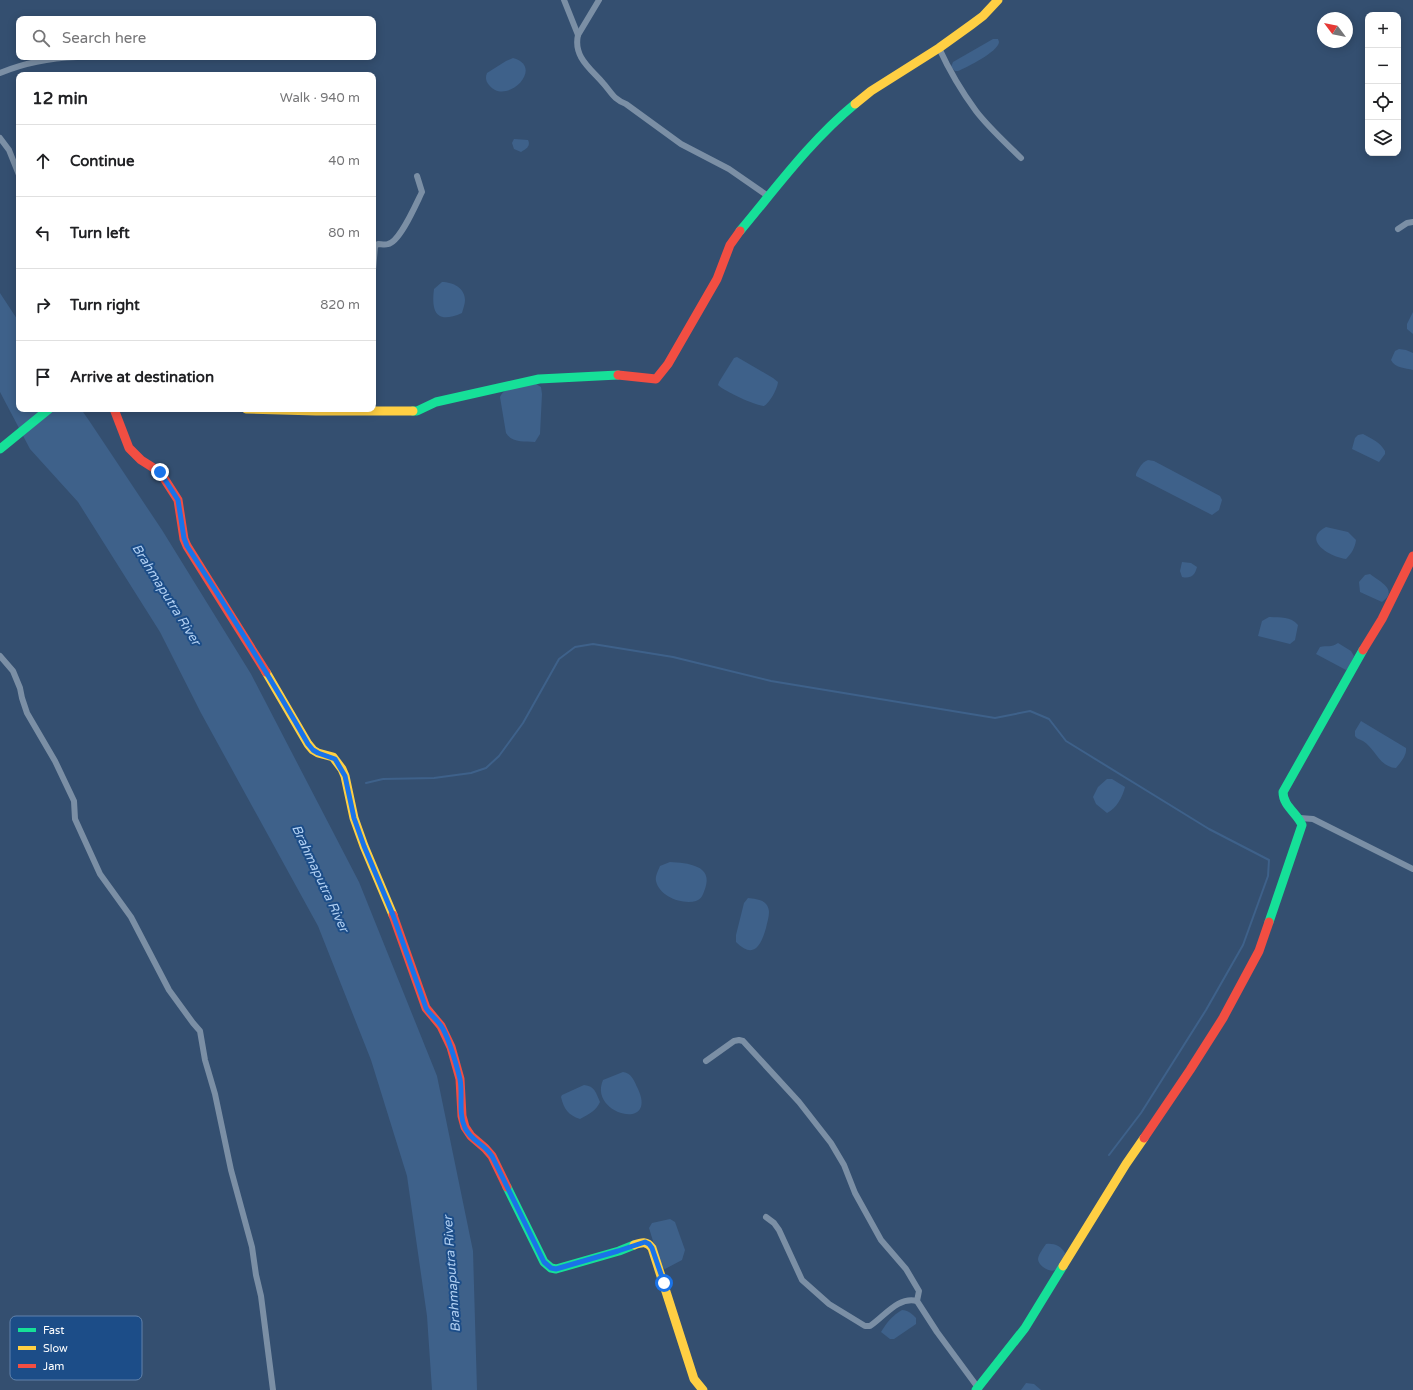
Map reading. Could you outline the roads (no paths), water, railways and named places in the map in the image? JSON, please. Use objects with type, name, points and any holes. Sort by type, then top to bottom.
[{"type":"street","points":[[564,0],[578,35]]},
{"type":"street","points":[[599,0],[578,35],[577,41],[579,53],[589,69],[604,83],[613,97],[626,104],[681,144],[729,169],[768,196]]},
{"type":"street","points":[[376,410],[417,411],[436,402],[539,379],[613,375],[656,379],[668,364],[716,279],[735,237],[813,144],[845,112],[872,91],[939,48],[983,16],[998,0]]},
{"type":"street","points":[[939,48],[948,68],[976,111],[997,135],[1021,158]]},
{"type":"street","points":[[0,73],[17,66],[48,60]]},
{"type":"street","points":[[0,138],[9,150],[16,168]]},
{"type":"street","points":[[376,245],[388,244],[393,241],[403,229],[422,192],[417,176]]},
{"type":"street","points":[[1398,228],[1407,223],[1413,222]]},
{"type":"street","points":[[0,449],[45,412]]},
{"type":"street","points":[[115,412],[129,448],[141,460],[160,472],[178,500],[184,538],[187,546],[237,623],[308,744],[318,753],[333,757],[342,768],[354,818],[393,915],[426,1008],[443,1028],[449,1042],[460,1080],[462,1094],[461,1109],[464,1126],[472,1139],[486,1147],[492,1156],[544,1262],[551,1268],[556,1269],[643,1242],[649,1244],[664,1283],[694,1379],[703,1390]]},
{"type":"street","points":[[706,1061],[734,1041],[743,1041],[799,1102],[838,1154],[844,1165],[855,1194],[880,1240],[914,1280],[919,1291],[917,1301],[937,1332],[978,1389],[1026,1328],[1126,1164],[1190,1070],[1238,991],[1259,951],[1302,825],[1300,818],[1284,802],[1282,797],[1283,792],[1353,667],[1382,619],[1413,556]]},
{"type":"street","points":[[0,656],[14,671],[27,713],[55,762],[74,801],[75,819],[100,874],[131,917],[169,990],[200,1031],[205,1060],[215,1094],[231,1170],[252,1247],[261,1296],[273,1390]]},
{"type":"street","points":[[1300,818],[1313,819],[1413,870]]},
{"type":"street","points":[[766,1216],[779,1230],[802,1280],[829,1304],[865,1326],[870,1326],[898,1304],[909,1300],[917,1301]]},
{"type":"water","points":[[993,39],[998,39],[999,42],[988,55],[958,71],[955,71],[951,67],[953,62]]},
{"type":"water","points":[[513,58],[522,63],[526,69],[524,76],[520,83],[513,88],[505,91],[496,91],[487,82],[487,73]]},
{"type":"water","points":[[514,139],[528,140],[528,146],[521,152],[514,149],[512,143]]},
{"type":"water","points":[[442,282],[458,286],[463,292],[465,300],[462,313],[453,316],[441,317],[435,310],[433,297],[434,289]]},
{"type":"water","name":"Brahmaputra River","points":[[0,293],[16,317],[16,412],[83,412],[162,530],[251,674],[359,882],[437,1076],[473,1251],[477,1390],[432,1390],[427,1316],[407,1176],[371,1060],[318,926],[201,713],[160,632],[78,502],[30,449],[0,392]]},
{"type":"water","points":[[1413,312],[1413,334],[1407,329],[1407,324]]},
{"type":"water","points":[[1399,349],[1413,353],[1413,370],[1395,365],[1391,360],[1395,351]]},
{"type":"water","points":[[737,357],[778,382],[773,396],[764,406],[754,404],[740,398],[718,385],[734,358]]},
{"type":"water","points":[[536,384],[541,387],[542,394],[540,434],[535,442],[515,440],[506,433],[500,397],[502,393],[510,389]]},
{"type":"water","points":[[1363,434],[1373,439],[1385,451],[1385,454],[1379,462],[1352,449],[1355,438],[1358,435]]},
{"type":"water","points":[[1148,460],[1154,461],[1220,496],[1222,500],[1219,510],[1212,515],[1136,476],[1144,462]]},
{"type":"water","points":[[1326,527],[1348,532],[1356,540],[1355,546],[1346,559],[1340,558],[1326,551],[1317,542],[1316,537],[1319,532]]},
{"type":"water","points":[[1182,562],[1191,563],[1197,567],[1192,576],[1182,577],[1180,571]]},
{"type":"water","points":[[1370,574],[1383,583],[1388,590],[1389,594],[1387,598],[1382,602],[1360,592],[1359,582],[1365,575]]},
{"type":"water","points":[[1269,617],[1285,618],[1295,622],[1298,625],[1295,640],[1290,644],[1258,636],[1262,621]]},
{"type":"water","points":[[1338,643],[1351,651],[1354,656],[1349,668],[1346,670],[1316,654],[1320,647],[1336,645]]},
{"type":"water","points":[[1361,721],[1406,748],[1405,756],[1396,768],[1390,767],[1381,761],[1367,744],[1355,736],[1355,731]]},
{"type":"water","points":[[1107,779],[1112,779],[1125,787],[1119,802],[1107,813],[1096,804],[1093,797],[1098,787]]},
{"type":"water","points":[[670,862],[684,863],[702,870],[706,875],[707,881],[704,893],[700,899],[696,901],[684,902],[666,895],[662,891],[656,881],[656,875],[660,866]]},
{"type":"water","points":[[748,898],[764,902],[769,911],[762,940],[756,948],[752,950],[742,947],[736,942],[736,935],[744,903]]},
{"type":"water","points":[[623,1072],[629,1074],[632,1078],[638,1089],[642,1102],[639,1111],[632,1114],[622,1113],[613,1109],[605,1102],[601,1092],[603,1080]]},
{"type":"water","points":[[584,1085],[593,1088],[600,1102],[594,1110],[580,1119],[572,1116],[567,1111],[561,1097],[562,1095]]},
{"type":"water","points":[[670,1219],[675,1222],[685,1250],[682,1260],[665,1269],[661,1267],[649,1228],[652,1223]]},
{"type":"water","points":[[1046,1244],[1057,1246],[1065,1253],[1062,1263],[1053,1271],[1042,1266],[1038,1261],[1039,1255]]},
{"type":"water","points":[[902,1310],[908,1311],[916,1318],[916,1324],[894,1339],[890,1339],[881,1332],[885,1325]]},
{"type":"water","points":[[1026,1383],[1034,1384],[1041,1390],[1021,1390]]},
{"type":"waterway","points":[[366,783],[383,779],[434,778],[471,773],[486,768],[499,756],[523,723],[559,659],[575,647],[593,644],[673,657],[771,681],[995,718],[1030,711],[1049,719],[1066,741],[1209,829],[1269,860],[1268,876],[1243,945],[1206,1010],[1141,1113],[1109,1155]]}]
